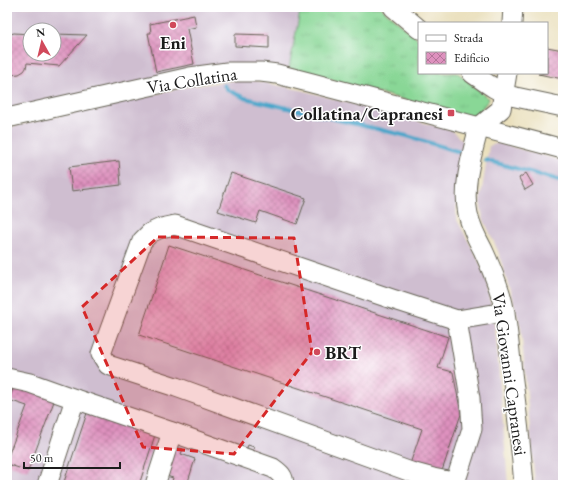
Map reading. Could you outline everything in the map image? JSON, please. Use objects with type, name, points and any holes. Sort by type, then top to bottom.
[{"type":"street","points":[[393,7],[418,28]]},
{"type":"street","points":[[512,22],[513,7]]},
{"type":"street","name":"Via Collatina","points":[[7,118],[190,77],[227,72],[261,72],[292,78],[563,149]]},
{"type":"street","points":[[473,74],[489,86],[511,96],[563,107]]},
{"type":"street","points":[[479,127],[501,109],[507,74]]},
{"type":"street","name":"Via Giovanni Capranesi","points":[[479,127],[469,174],[467,208],[473,228],[497,284],[505,312],[524,485]]},
{"type":"street","points":[[457,320],[470,398],[472,429],[458,474],[454,480],[448,481],[411,472],[176,387],[108,365],[101,354],[142,241],[150,233],[175,224],[268,257],[457,320],[505,312]]},
{"type":"street","points":[[7,378],[30,383],[74,400],[172,432],[273,468],[282,476],[284,485]]},
{"type":"street","points":[[47,485],[74,400]]},
{"type":"street","points":[[155,485],[172,432]]},
{"type":"highlighted area","points":[[158,237],[294,238],[312,352],[234,454],[143,447],[82,307]]},
{"type":"shaded area","points":[[7,7],[301,7],[289,68],[7,110]]},
{"type":"shaded area","points":[[246,79],[301,90],[451,130],[464,142],[457,193],[456,218],[478,259],[488,284],[496,337],[508,485],[7,485],[7,128],[186,87]]},
{"type":"shaded area","points":[[499,143],[563,161],[563,485],[535,485],[521,328],[498,251],[483,218],[480,202],[489,146]]},
{"type":"green space","points":[[301,7],[380,7],[418,39],[418,74],[459,74],[489,99],[474,119],[289,68]]},
{"type":"building","points":[[194,15],[196,27],[187,29],[194,64],[156,72],[148,33],[151,33],[150,24]]},
{"type":"building","points":[[14,33],[22,34],[22,62],[62,62],[62,34],[87,35],[59,66],[27,63],[24,71],[19,74],[7,75],[7,35]]},
{"type":"building","points":[[235,34],[269,35],[269,48],[235,46]]},
{"type":"building","points":[[548,47],[563,50],[563,79],[538,74],[548,74]]},
{"type":"building","points":[[119,161],[121,185],[72,191],[69,167]]},
{"type":"building","points":[[231,173],[306,198],[297,224],[260,211],[256,223],[218,211]]},
{"type":"building","points":[[526,173],[533,185],[525,190],[519,178]]},
{"type":"building","name":"BRT","points":[[169,245],[448,337],[438,368],[453,372],[461,414],[441,474],[410,464],[422,429],[139,335]]},
{"type":"building","points":[[16,381],[56,396],[28,471],[7,464],[7,459],[27,406],[9,400]]},
{"type":"building","points":[[87,413],[155,435],[139,485],[63,485]]},
{"type":"building","points":[[248,445],[254,447],[253,452],[246,450]]},
{"type":"building","points":[[173,446],[183,449],[181,454],[195,459],[187,485],[171,484],[173,478],[163,475]]},
{"type":"waterway","points":[[224,85],[228,90],[245,98],[407,136],[460,152]]},
{"type":"waterway","points":[[485,160],[563,181]]},
{"type":"place","name":"Eni","points":[[173,25]]},
{"type":"place","name":"Collatina/Capranesi","points":[[451,113]]},
{"type":"place","name":"BRT","points":[[317,352]]}]
